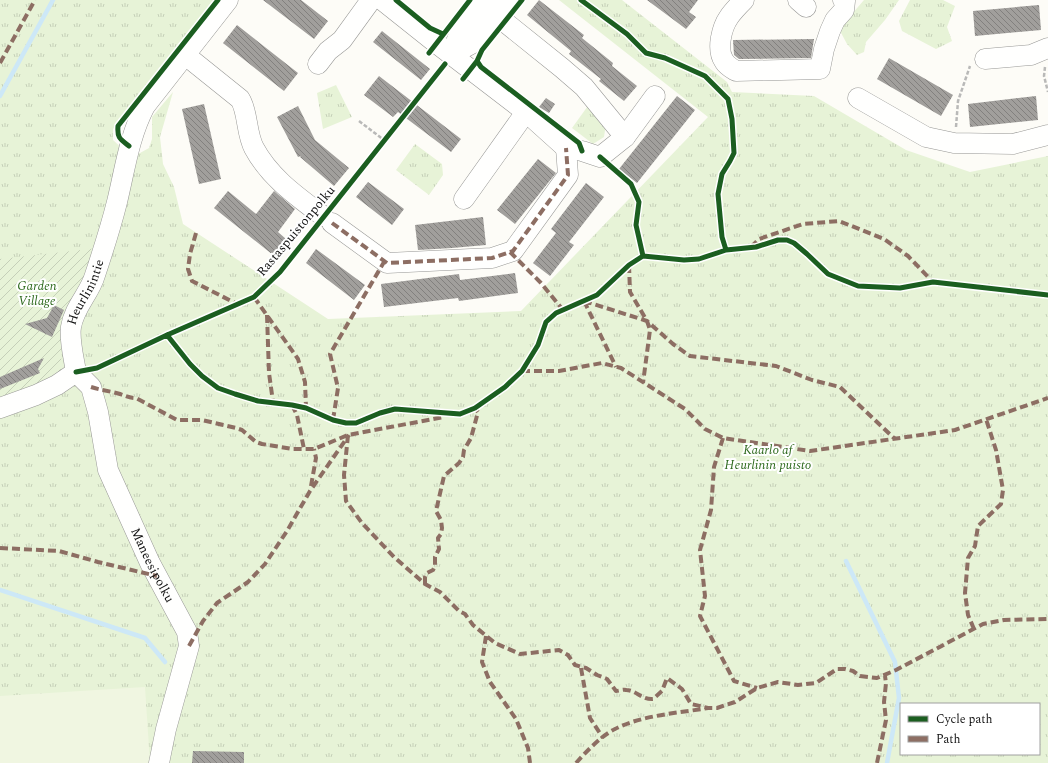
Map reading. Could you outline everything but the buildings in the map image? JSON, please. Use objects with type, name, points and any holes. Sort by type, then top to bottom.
[{"type":"street","name":"Heurlinintie","points":[[76,372],[71,327],[79,305],[95,277],[134,131],[145,106],[184,54],[228,0]]},
{"type":"street","points":[[318,64],[328,51],[342,40],[371,0]]},
{"type":"street","points":[[382,0],[526,112],[566,148],[600,157],[626,137],[656,96]]},
{"type":"street","points":[[744,0],[729,17],[720,40],[723,60],[736,71],[820,70],[830,31],[835,20],[844,10],[845,1],[843,0]]},
{"type":"street","points":[[451,55],[473,43],[496,5],[584,87],[626,137]]},
{"type":"street","points":[[985,59],[1031,55],[1048,48]]},
{"type":"street","points":[[184,54],[240,99],[244,105],[248,132],[254,148],[268,169],[282,185],[387,264],[492,258],[513,251],[568,175],[566,148]]},
{"type":"street","points":[[858,98],[926,137],[954,143],[1013,144],[1048,135]]},
{"type":"street","points":[[464,199],[526,112]]},
{"type":"street","points":[[0,408],[36,395],[57,385],[76,372]]},
{"type":"street","name":"Maneesipolku","points":[[76,372],[91,387],[98,412],[108,470],[150,563],[187,632],[189,646],[158,763]]},
{"type":"path","points":[[1048,48],[1044,76],[1048,92]]},
{"type":"path","points":[[954,143],[958,101],[972,61],[985,59]]},
{"type":"path","points":[[359,121],[384,140]]},
{"type":"path","points":[[379,145],[388,135]]},
{"type":"green space","name":"Kaarlo af Heurlinin puisto","points":[[0,0],[215,0],[113,129],[113,140],[124,150],[140,153],[149,148],[152,139],[152,117],[173,92],[160,137],[163,164],[174,187],[183,224],[328,319],[521,311],[708,117],[559,0],[622,0],[727,82],[732,92],[814,96],[906,150],[970,172],[1048,156],[1048,763],[0,763]]},
{"type":"green space","points":[[864,0],[899,0],[885,20],[866,42],[864,52],[857,55],[847,44],[839,29]]},
{"type":"green space","points":[[910,0],[943,0],[955,6],[947,27],[952,41],[936,49],[902,31],[899,21]]},
{"type":"green space","points":[[336,85],[352,117],[323,129],[317,93]]},
{"type":"green space","points":[[590,103],[606,124],[604,137],[593,144],[572,128]]},
{"type":"green space","points":[[415,144],[442,164],[443,175],[429,195],[396,170]]},
{"type":"green space","name":"Garden Village","points":[[99,248],[62,328],[61,371],[53,381],[0,402],[0,259]]},
{"type":"green space","points":[[145,687],[150,763],[0,763],[0,696]]},
{"type":"waterway","points":[[0,96],[53,0]]},
{"type":"waterway","points":[[846,561],[895,662],[899,698],[887,763]]},
{"type":"waterway","points":[[0,590],[145,638],[165,662]]},
{"type":"marked path","points":[[0,63],[35,0]]},
{"type":"marked path","points":[[332,223],[387,263],[492,258],[513,251],[568,175],[566,148]]},
{"type":"marked path","points":[[751,247],[759,239],[803,224],[839,221],[884,239],[908,256],[933,282]]},
{"type":"marked path","points":[[196,233],[190,254],[188,269],[192,281],[237,304]]},
{"type":"marked path","points":[[510,252],[541,283],[563,310]]},
{"type":"marked path","points":[[333,420],[338,388],[330,354],[384,262]]},
{"type":"marked path","points":[[629,265],[630,292],[647,321],[650,330],[643,383]]},
{"type":"marked path","points":[[254,297],[298,359],[305,382],[306,408]]},
{"type":"marked path","points":[[584,301],[647,321],[673,344],[690,356],[776,366],[812,380],[840,387],[895,439]]},
{"type":"marked path","points":[[584,301],[616,367]]},
{"type":"marked path","points":[[267,315],[269,373],[273,402]]},
{"type":"marked path","points":[[522,371],[559,371],[602,363],[621,368],[685,409],[705,429],[723,438],[810,451],[955,430],[1048,398]]},
{"type":"marked path","points":[[91,387],[136,398],[177,420],[202,420],[236,428],[242,430],[256,442],[293,449],[314,449],[348,435],[444,417]]},
{"type":"marked path","points":[[292,405],[297,415],[304,449]]},
{"type":"marked path","points":[[425,584],[425,577],[427,573],[433,570],[435,566],[435,557],[439,549],[438,538],[441,534],[442,528],[441,520],[436,511],[444,476],[459,463],[463,457],[464,450],[471,438],[478,412],[475,408]]},
{"type":"marked path","points":[[974,629],[968,615],[965,593],[968,558],[975,546],[978,526],[1001,504],[1003,490],[996,450],[986,419]]},
{"type":"marked path","points":[[348,435],[344,475],[346,501],[362,523],[394,557],[425,584],[440,592],[459,611],[465,614],[473,625],[495,643],[520,654],[559,650],[568,655],[575,665],[586,668],[607,679],[616,691],[630,690],[649,699],[653,699],[662,691],[667,678],[682,689],[691,704],[708,708]]},
{"type":"marked path","points":[[189,646],[203,621],[217,603],[248,582],[265,564],[287,531],[310,491],[349,435]]},
{"type":"marked path","points":[[723,438],[714,467],[711,510],[700,550],[705,596],[700,616],[734,681],[757,688]]},
{"type":"marked path","points":[[311,486],[316,458],[314,449]]},
{"type":"marked path","points":[[0,548],[59,551],[157,576]]},
{"type":"marked path","points":[[576,763],[599,740],[615,729],[626,724],[673,713],[717,708],[735,702],[757,688],[778,682],[798,685],[816,683],[837,669],[853,671],[860,676],[877,678],[896,670],[983,624],[1004,620],[1048,619]]},
{"type":"marked path","points":[[486,636],[482,662],[490,682],[516,719],[528,748],[530,763]]},
{"type":"marked path","points":[[581,668],[590,718],[603,738]]},
{"type":"marked path","points":[[877,763],[886,720],[884,702],[886,683],[885,676]]},
{"type":"cycle path","points":[[129,146],[120,138],[118,126],[218,0]]},
{"type":"cycle path","points":[[396,0],[430,28],[443,34]]},
{"type":"cycle path","points":[[429,53],[470,0]]},
{"type":"cycle path","points":[[463,79],[477,61],[482,50],[522,0]]},
{"type":"cycle path","points":[[581,0],[627,34],[646,53],[665,58],[705,76],[728,99],[732,119],[734,153],[722,174],[718,194],[722,237],[726,250]]},
{"type":"cycle path","points":[[477,61],[481,67],[579,143],[582,151]]},
{"type":"cycle path","name":"Rastaspuistonpolku","points":[[76,372],[97,368],[167,335],[254,297],[280,272],[445,64]]},
{"type":"cycle path","points":[[600,157],[631,184],[639,202],[636,225],[643,256]]},
{"type":"cycle path","points":[[167,335],[190,364],[202,376],[218,388],[258,401],[306,408],[333,420],[346,423],[356,423],[380,413],[395,409],[460,414],[475,408],[505,387],[522,371],[538,345],[546,322],[556,313],[597,295],[629,265],[643,256],[684,260],[699,259],[726,250],[756,247],[778,240],[787,240],[794,243],[828,274],[858,286],[900,288],[933,282],[1048,295]]}]
